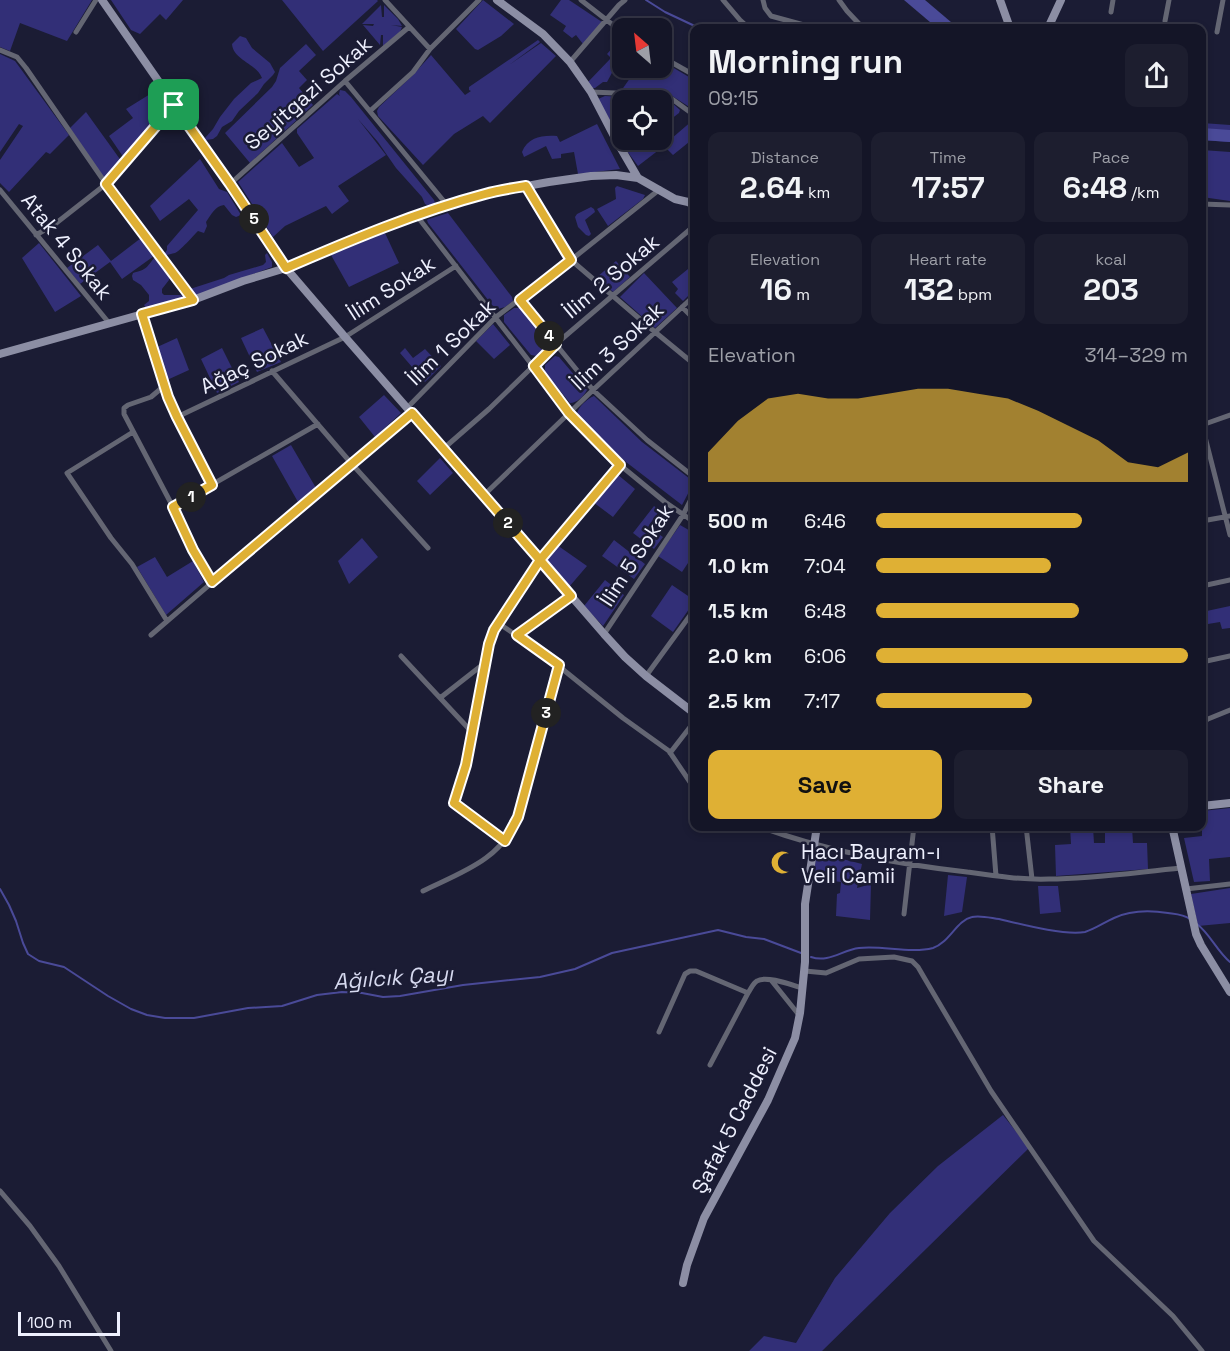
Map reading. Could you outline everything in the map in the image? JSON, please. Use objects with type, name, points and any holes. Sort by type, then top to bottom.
[{"type":"street","points":[[76,32],[96,0]]},
{"type":"street","points":[[102,0],[286,268],[603,634],[646,676],[690,710]]},
{"type":"street","points":[[385,0],[430,49]]},
{"type":"street","points":[[370,111],[413,72],[430,49],[479,0]]},
{"type":"street","points":[[497,0],[543,34],[570,62],[591,92],[639,178]]},
{"type":"street","points":[[581,0],[612,24]]},
{"type":"street","points":[[570,62],[619,5],[626,0]]},
{"type":"street","points":[[723,0],[744,24]]},
{"type":"street","points":[[763,0],[771,16],[800,24]]},
{"type":"street","points":[[839,0],[859,24]]},
{"type":"street","points":[[1000,0],[1009,24]]},
{"type":"street","points":[[1050,24],[1061,0]]},
{"type":"street","points":[[1111,12],[1113,0]]},
{"type":"street","points":[[1165,21],[1169,0]]},
{"type":"street","points":[[1217,32],[1223,0]]},
{"type":"street","name":"Seyitgazi Sokak","points":[[230,184],[409,27]]},
{"type":"street","points":[[0,50],[16,57],[26,68],[106,184],[193,300]]},
{"type":"street","points":[[672,63],[690,73]]},
{"type":"street","points":[[345,81],[447,205]]},
{"type":"street","points":[[591,92],[663,95],[690,112]]},
{"type":"street","points":[[36,235],[55,224],[106,184],[174,105]]},
{"type":"street","points":[[0,354],[193,300],[286,268],[447,205],[488,193],[605,175],[625,175],[639,178],[675,199],[690,201]]},
{"type":"street","points":[[526,186],[571,260],[690,361]]},
{"type":"street","name":"İlim 1 Sokak","points":[[151,634],[351,464],[410,410],[496,317],[660,189]]},
{"type":"street","name":"Atak 4 Sokak","points":[[0,190],[108,323]]},
{"type":"street","points":[[1206,204],[1230,205]]},
{"type":"street","points":[[417,216],[569,413],[620,465],[690,519]]},
{"type":"street","name":"İlim 2 Sokak","points":[[443,449],[489,410],[556,344],[690,229]]},
{"type":"street","name":"İlim Sokak","points":[[345,337],[456,266]]},
{"type":"street","points":[[520,300],[593,390],[647,440],[690,474]]},
{"type":"street","name":"İlim 3 Sokak","points":[[484,495],[690,300]]},
{"type":"street","points":[[682,307],[690,315]]},
{"type":"street","points":[[142,314],[164,386],[177,417],[212,485]]},
{"type":"street","name":"Ağaç Sokak","points":[[177,417],[345,337]]},
{"type":"street","points":[[272,371],[351,464],[428,548]]},
{"type":"street","points":[[164,386],[151,397],[128,405],[124,408],[124,414],[193,550],[212,582]]},
{"type":"street","points":[[1206,424],[1230,415]]},
{"type":"street","points":[[173,507],[318,424]]},
{"type":"street","points":[[134,432],[67,473],[111,538],[132,564],[166,621]]},
{"type":"street","points":[[1206,440],[1230,535]]},
{"type":"street","points":[[505,841],[454,803],[466,765],[489,644],[498,623],[540,560],[620,465]]},
{"type":"street","name":"İlim 5 Sokak","points":[[603,634],[683,515],[690,501]]},
{"type":"street","points":[[1206,520],[1227,517]]},
{"type":"street","points":[[1206,585],[1230,580]]},
{"type":"street","points":[[517,635],[571,596]]},
{"type":"street","points":[[646,676],[690,616]]},
{"type":"street","points":[[498,623],[559,665],[623,718],[662,746],[670,753],[690,782]]},
{"type":"street","points":[[401,656],[473,730]]},
{"type":"street","points":[[1206,661],[1230,656]]},
{"type":"street","points":[[440,698],[486,662]]},
{"type":"street","points":[[423,891],[481,862],[493,854],[505,841],[518,817],[559,665]]},
{"type":"street","points":[[1206,720],[1230,710]]},
{"type":"street","points":[[670,753],[690,727]]},
{"type":"street","points":[[1206,806],[1230,803]]},
{"type":"street","points":[[773,831],[814,845],[910,866],[996,876],[1032,879],[1080,878],[1181,868]]},
{"type":"street","name":"Şafak 5 Caddesi","points":[[683,1283],[704,1218],[768,1100],[791,1050],[797,1030],[805,970],[805,913],[816,831]]},
{"type":"street","points":[[904,914],[914,831]]},
{"type":"street","points":[[992,831],[996,876]]},
{"type":"street","points":[[1027,831],[1032,879]]},
{"type":"street","points":[[1173,831],[1195,929],[1201,945],[1230,992]]},
{"type":"street","points":[[1186,889],[1230,884]]},
{"type":"street","points":[[805,970],[826,973],[866,958],[900,958],[914,964],[991,1091],[1094,1241],[1173,1316],[1202,1351]]},
{"type":"street","points":[[659,1032],[685,974],[690,971],[696,971],[748,993]]},
{"type":"street","points":[[710,1065],[754,984],[759,980],[771,980],[802,988]]},
{"type":"street","points":[[771,980],[799,1015]]},
{"type":"street","points":[[0,1191],[30,1226],[59,1266],[111,1351]]},
{"type":"shaded area","points":[[0,0],[92,0],[67,41],[20,23],[10,51],[0,47]]},
{"type":"shaded area","points":[[111,0],[183,0],[166,20],[160,14],[140,34],[131,30]]},
{"type":"shaded area","points":[[282,0],[377,0],[378,1],[323,51]]},
{"type":"shaded area","points":[[483,0],[514,24],[501,36],[478,50],[456,29]]},
{"type":"shaded area","points":[[561,0],[569,0],[602,22],[583,44],[576,35],[572,38],[563,31],[566,26],[550,15]]},
{"type":"shaded area","points":[[904,0],[925,0],[953,24],[932,24]]},
{"type":"shaded area","points":[[381,5],[382,17],[384,17],[384,5],[402,26],[391,25],[402,27],[400,32],[383,46],[383,35],[381,35],[380,45],[363,25],[373,26],[374,24],[362,24]]},
{"type":"shaded area","points":[[240,36],[246,38],[252,48],[270,63],[275,72],[232,121],[222,127],[217,136],[206,140],[205,138],[234,99],[251,83],[262,78],[233,49],[232,44]]},
{"type":"shaded area","points":[[538,40],[539,43],[509,65],[541,43],[556,56],[490,123],[483,116],[454,134],[423,165],[378,116],[379,107],[431,55],[465,95],[471,91],[469,87]]},
{"type":"shaded area","points":[[306,44],[316,55],[299,71],[307,80],[299,88],[313,105],[250,163],[225,133],[272,87],[280,68]]},
{"type":"shaded area","points":[[612,48],[612,73],[607,82],[592,88],[588,82],[611,58],[607,54]]},
{"type":"shaded area","points":[[0,54],[15,61],[69,135],[50,154],[46,152],[9,192],[0,183],[0,160],[23,126],[19,124],[0,152]]},
{"type":"shaded area","points":[[672,67],[690,78],[690,107],[672,96],[672,90],[622,90],[630,78],[672,78]]},
{"type":"shaded area","points":[[340,90],[345,91],[351,97],[434,200],[436,206],[431,207],[425,204],[422,197],[358,119],[386,155],[338,186],[349,201],[332,214],[326,206],[285,226],[273,237],[238,182],[282,143],[299,167],[314,158],[297,133],[297,129],[337,94],[340,96]]},
{"type":"shaded area","points":[[155,91],[166,108],[124,158],[109,136],[133,118],[126,109]]},
{"type":"shaded area","points":[[612,96],[612,120],[610,121],[598,99]]},
{"type":"shaded area","points":[[672,103],[680,110],[672,118]]},
{"type":"shaded area","points":[[86,112],[122,162],[105,180],[70,128]]},
{"type":"shaded area","points":[[690,123],[690,141],[673,155],[668,150],[672,150],[672,138]]},
{"type":"shaded area","points":[[1206,123],[1230,125],[1230,142],[1206,140]]},
{"type":"shaded area","points":[[597,124],[620,169],[578,174],[574,152],[561,154],[561,158],[552,159],[546,146],[524,157],[522,152],[525,147],[536,138],[557,136],[560,142]]},
{"type":"shaded area","points":[[628,150],[659,150],[638,166],[627,151]]},
{"type":"shaded area","points":[[1206,150],[1230,152],[1230,201],[1206,198]]},
{"type":"shaded area","points":[[200,159],[219,189],[227,192],[241,215],[236,217],[232,215],[224,205],[218,207],[206,222],[204,233],[198,231],[177,252],[165,256],[167,246],[198,210],[189,199],[160,221],[150,206]]},
{"type":"shaded area","points":[[617,186],[645,195],[608,226],[597,209],[616,199],[615,188]]},
{"type":"shaded area","points":[[591,207],[595,212],[585,220],[591,234],[589,236],[578,227],[575,217]]},
{"type":"shaded area","points":[[448,213],[512,297],[513,301],[505,307],[498,309],[492,305],[428,223],[429,219]]},
{"type":"shaded area","points":[[385,233],[399,263],[349,287],[331,255]]},
{"type":"shaded area","points":[[141,238],[154,256],[122,279],[110,262],[80,284],[67,268],[98,245],[111,261]]},
{"type":"shaded area","points":[[39,243],[81,296],[55,312],[22,258]]},
{"type":"shaded area","points":[[267,253],[272,267],[193,297],[188,291],[263,265],[266,262]]},
{"type":"shaded area","points":[[154,258],[161,261],[171,275],[162,293],[181,295],[184,298],[147,310],[144,305],[149,301],[149,295],[141,285],[133,280],[132,276],[133,273],[149,265]]},
{"type":"shaded area","points":[[616,261],[630,277],[613,292],[597,277]]},
{"type":"shaded area","points":[[688,269],[690,272],[690,294],[683,301],[675,293],[678,289],[672,282]]},
{"type":"shaded area","points":[[644,273],[677,308],[655,328],[620,297]]},
{"type":"shaded area","points":[[514,308],[520,308],[549,341],[548,346],[537,356],[531,355],[504,322],[504,315]]},
{"type":"shaded area","points":[[493,324],[510,345],[494,359],[476,341]]},
{"type":"shaded area","points":[[263,328],[281,362],[257,372],[241,338]]},
{"type":"shaded area","points":[[177,338],[189,370],[167,380],[155,348]]},
{"type":"shaded area","points":[[222,348],[239,382],[217,393],[201,359]]},
{"type":"shaded area","points":[[405,348],[413,358],[425,349],[441,366],[425,382],[400,353]]},
{"type":"shaded area","points":[[555,356],[559,357],[587,390],[575,402],[570,403],[545,372],[545,365]]},
{"type":"shaded area","points":[[384,395],[401,413],[375,437],[359,417]]},
{"type":"shaded area","points":[[594,396],[642,442],[690,479],[690,490],[682,505],[626,462],[577,414]]},
{"type":"shaded area","points":[[291,445],[316,488],[298,502],[272,456]]},
{"type":"shaded area","points":[[440,458],[453,473],[430,495],[417,481]]},
{"type":"shaded area","points":[[617,474],[635,489],[613,517],[593,502]]},
{"type":"shaded area","points":[[654,506],[660,510],[648,527],[663,537],[654,549],[633,533]]},
{"type":"shaded area","points":[[680,525],[690,531],[690,560],[682,572],[658,556]]},
{"type":"shaded area","points":[[362,538],[378,557],[349,584],[338,561]]},
{"type":"shaded area","points":[[614,540],[645,564],[634,579],[602,556]]},
{"type":"shaded area","points":[[557,545],[587,566],[569,587],[545,558]]},
{"type":"shaded area","points":[[155,557],[167,577],[193,561],[204,582],[166,615],[137,567]]},
{"type":"shaded area","points":[[605,580],[624,595],[603,626],[584,606]]},
{"type":"shaded area","points":[[672,585],[690,597],[690,608],[673,632],[651,616]]},
{"type":"shaded area","points":[[1230,606],[1230,628],[1222,629],[1220,622],[1206,624],[1206,611]]},
{"type":"shaded area","points":[[1230,808],[1230,857],[1209,859],[1210,881],[1194,882],[1184,838],[1202,836],[1202,831],[1206,831],[1206,811]]},
{"type":"shaded area","points":[[1070,831],[1093,831],[1094,843],[1105,843],[1105,831],[1132,831],[1133,843],[1147,843],[1148,869],[1056,876],[1055,845],[1071,844]]},
{"type":"shaded area","points":[[823,854],[862,864],[857,888],[871,884],[870,920],[836,916],[837,894],[840,893],[841,882],[813,878],[816,858]]},
{"type":"shaded area","points":[[948,875],[967,877],[962,912],[944,916]]},
{"type":"shaded area","points":[[1038,886],[1058,886],[1061,912],[1040,914]]},
{"type":"shaded area","points":[[1230,888],[1230,923],[1198,926],[1191,894]]},
{"type":"shaded area","points":[[1003,1115],[1029,1148],[822,1351],[749,1351],[764,1336],[796,1343],[835,1278],[890,1213],[938,1166]]},
{"type":"waterway","points":[[646,0],[690,24]]},
{"type":"waterway","points":[[1206,134],[1230,136]]},
{"type":"waterway","name":"Ağılcık Çayı","points":[[0,889],[16,921],[28,954],[39,961],[64,967],[131,1009],[165,1018],[194,1018],[248,1008],[282,1006],[317,995],[342,992],[383,997],[400,996],[463,985],[540,977],[575,969],[612,953],[718,930],[764,939],[801,953]]},
{"type":"waterway","name":"Ağılcık Çayı","points":[[811,957],[830,957],[859,948],[915,950],[933,948],[944,941],[962,922],[975,916],[1076,933],[1089,931],[1120,915],[1134,912],[1161,912],[1182,915],[1190,919]]},
{"type":"waterway","name":"Ağılcık Çayı","points":[[1197,924],[1230,962]]},
{"type":"place","name":"Hacı Bayram-ı Veli Camii","points":[[783,863]]},
{"type":"route","points":[[174,105],[106,184],[193,300],[142,314],[168,397],[212,485],[173,507],[193,550],[212,582],[412,413],[540,560],[494,630],[489,644],[466,765],[454,803],[505,841],[518,817],[559,665],[517,635],[571,596],[540,560],[620,465],[569,413],[534,366],[556,344],[520,300],[571,260],[526,186],[488,193],[447,205],[286,268],[174,105]]}]
